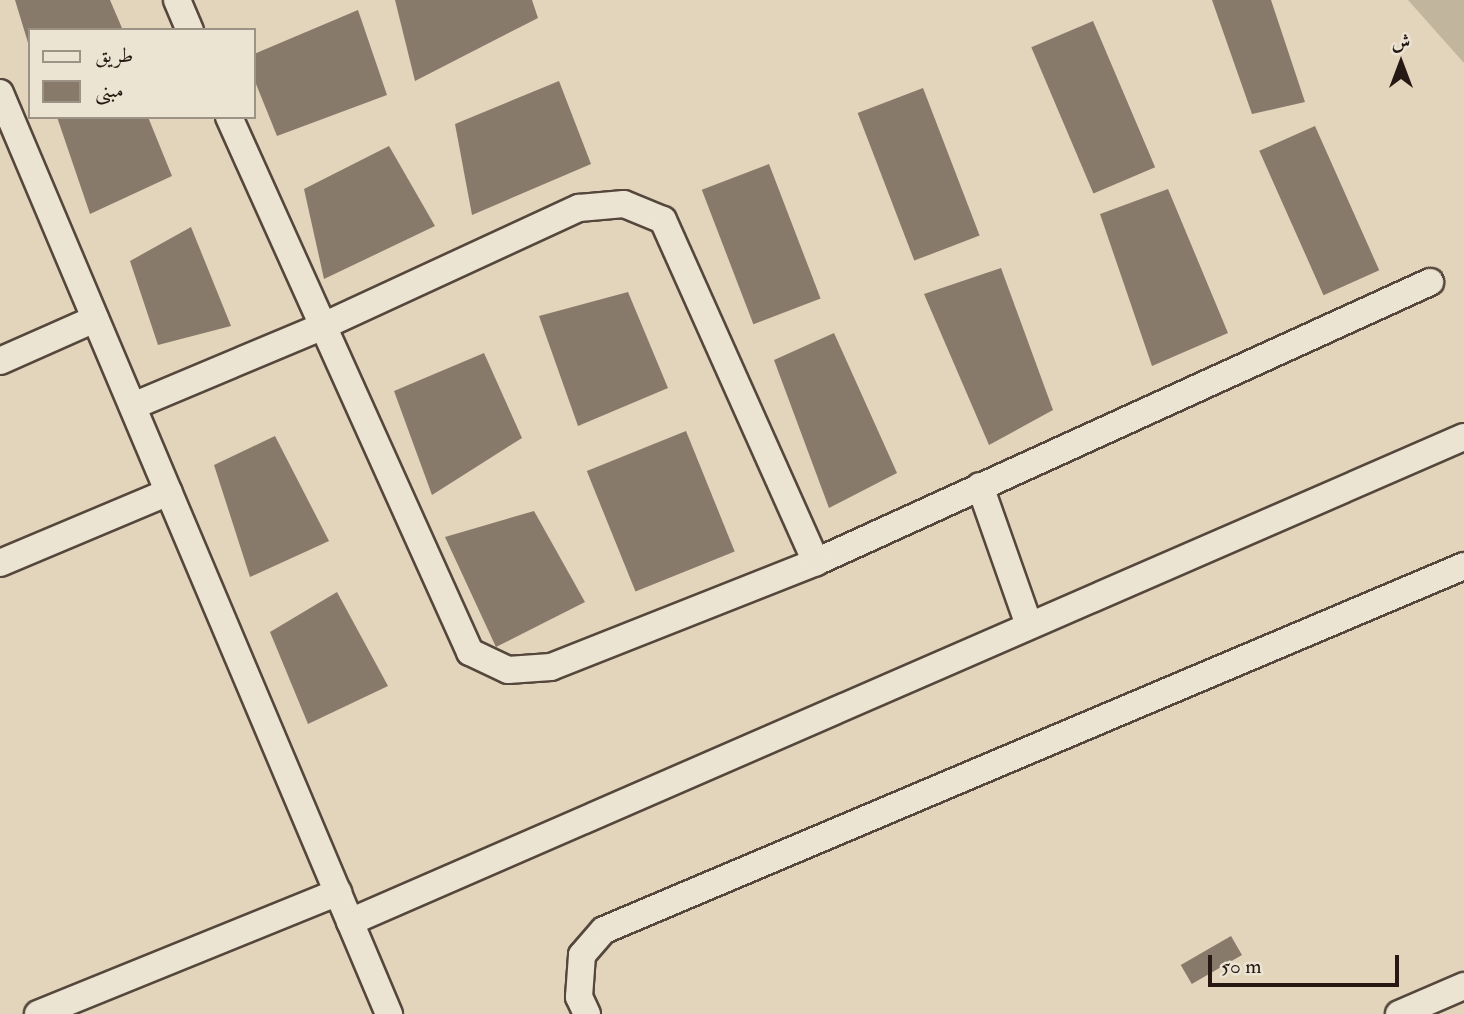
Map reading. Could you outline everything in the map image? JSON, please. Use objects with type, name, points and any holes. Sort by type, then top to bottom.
[{"type":"street","points":[[177,0],[189,28]]},
{"type":"street","points":[[0,93],[389,1014]]},
{"type":"street","points":[[230,119],[321,327],[470,652],[508,670],[551,667],[816,562],[1430,282]]},
{"type":"street","points":[[133,406],[321,327],[579,208],[624,204],[663,220],[816,562]]},
{"type":"street","points":[[0,361],[95,319]]},
{"type":"street","points":[[350,922],[1464,437]]},
{"type":"street","points":[[980,486],[1029,625]]},
{"type":"street","points":[[0,564],[169,492]]},
{"type":"street","points":[[587,1014],[579,997],[582,955],[604,930],[1464,566]]},
{"type":"street","points":[[38,1014],[338,892]]},
{"type":"street","points":[[1399,1014],[1464,986]]},
{"type":"shaded area","points":[[1408,0],[1464,0],[1464,63]]},
{"type":"building","points":[[15,0],[110,0],[122,28],[28,28],[28,43]]},
{"type":"building","points":[[395,0],[532,0],[538,18],[415,81]]},
{"type":"building","points":[[1212,0],[1271,0],[1305,102],[1252,114]]},
{"type":"building","points":[[358,10],[387,95],[277,136],[256,84],[256,53]]},
{"type":"building","points":[[1093,21],[1155,167],[1093,194],[1031,47]]},
{"type":"building","points":[[559,81],[591,164],[472,215],[455,124]]},
{"type":"building","points":[[923,88],[980,236],[914,261],[858,113]]},
{"type":"building","points":[[58,119],[149,119],[172,176],[90,214]]},
{"type":"building","points":[[1315,126],[1379,270],[1324,295],[1259,151]]},
{"type":"building","points":[[389,146],[435,226],[324,279],[304,189]]},
{"type":"building","points":[[769,164],[821,298],[753,324],[702,190]]},
{"type":"building","points":[[1168,189],[1228,333],[1152,366],[1100,214]]},
{"type":"building","points":[[191,227],[231,326],[158,345],[130,261]]},
{"type":"building","points":[[1001,268],[1053,410],[989,445],[924,294]]},
{"type":"building","points":[[628,292],[668,388],[578,426],[539,316]]},
{"type":"building","points":[[834,333],[897,473],[829,508],[774,360]]},
{"type":"building","points":[[484,353],[522,438],[432,495],[394,391]]},
{"type":"building","points":[[686,431],[735,552],[635,592],[587,471]]},
{"type":"building","points":[[275,436],[329,541],[250,577],[214,465]]},
{"type":"building","points":[[534,511],[585,602],[496,647],[445,537]]},
{"type":"building","points":[[337,592],[388,686],[308,724],[270,632]]},
{"type":"building","points":[[1231,936],[1242,955],[1192,984],[1181,965]]}]
